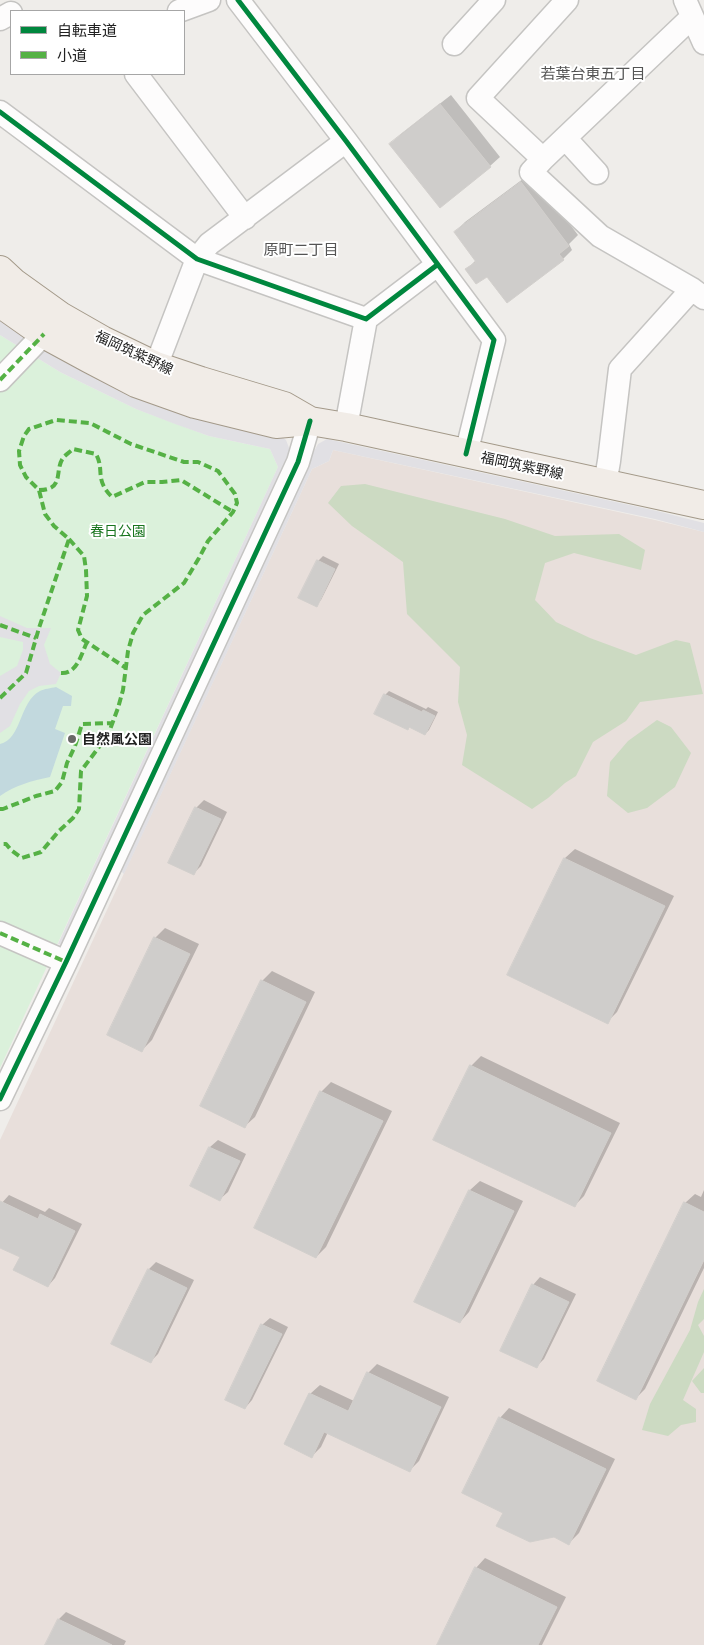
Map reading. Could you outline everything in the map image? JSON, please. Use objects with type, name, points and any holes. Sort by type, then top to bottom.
[{"type":"main road","name":"福岡筑紫野線","points":[[0,270],[14,283],[60,316],[102,340],[156,366],[284,406],[310,421]]},
{"type":"main road","name":"福岡筑紫野線","points":[[0,304],[44,334],[136,382],[195,404],[276,424],[310,421],[346,427],[704,505]]},
{"type":"street","points":[[182,10],[209,0]]},
{"type":"street","points":[[238,0],[494,340],[466,454]]},
{"type":"street","points":[[454,44],[494,0]]},
{"type":"street","points":[[543,159],[478,98],[562,1]]},
{"type":"street","points":[[605,484],[620,369],[698,294],[600,236],[531,172],[688,5],[704,42]]},
{"type":"street","points":[[137,75],[244,218]]},
{"type":"street","points":[[0,112],[197,259],[366,319]]},
{"type":"street","points":[[565,138],[597,173]]},
{"type":"street","points":[[156,366],[197,259],[210,244],[346,141]]},
{"type":"street","points":[[346,427],[366,319],[437,265]]},
{"type":"street","points":[[0,380],[44,334]]},
{"type":"street","points":[[0,1099],[66,962],[298,462],[310,421]]},
{"type":"street","points":[[0,933],[66,962]]},
{"type":"shaded area","points":[[0,318],[281,436],[286,440],[291,453],[63,945],[58,944],[278,467],[270,449],[209,436],[175,424],[136,409],[60,372],[0,335]]},
{"type":"shaded area","points":[[327,439],[657,511],[704,523],[704,532],[655,519],[333,450],[329,461],[312,469],[124,874],[120,867],[306,466],[318,444]]},
{"type":"shaded area","points":[[333,450],[704,532],[704,1645],[0,1645],[0,1140],[312,469],[329,461]]},
{"type":"shaded area","points":[[0,616],[27,628],[51,628],[44,645],[50,664],[61,673],[56,684],[39,686],[29,691],[20,704],[10,726],[0,733],[0,676],[17,666],[23,650],[23,642],[0,637]]},
{"type":"green space","name":"自然風公園","points":[[0,335],[60,372],[136,409],[209,436],[270,449],[278,467],[0,1068]]},
{"type":"green space","points":[[365,484],[505,519],[555,536],[619,534],[645,550],[641,570],[574,553],[545,563],[535,600],[556,622],[590,638],[636,655],[676,640],[690,643],[703,694],[640,702],[626,721],[593,742],[576,776],[532,809],[462,765],[467,735],[458,702],[460,667],[407,614],[403,562],[352,526],[328,503],[341,486]]},
{"type":"green space","points":[[657,720],[671,727],[691,753],[675,787],[647,808],[628,813],[607,796],[610,762],[628,741]]},
{"type":"green space","points":[[704,1289],[704,1319],[698,1325],[704,1336],[704,1352],[683,1400],[696,1409],[696,1422],[681,1425],[668,1436],[642,1430],[650,1404],[690,1330]]},
{"type":"green space","points":[[704,1368],[704,1393],[701,1393],[692,1381]]},
{"type":"water","points":[[56,687],[72,696],[71,706],[63,706],[55,729],[65,733],[50,777],[18,786],[0,796],[0,744],[7,741],[13,735],[33,696],[42,690]]},
{"type":"building","points":[[440,104],[491,167],[440,208],[389,144]]},
{"type":"building","points":[[521,182],[569,246],[559,254],[564,260],[507,303],[487,277],[476,284],[465,269],[476,262],[454,232]]},
{"type":"building","points":[[317,560],[335,569],[317,607],[298,598]]},
{"type":"building","points":[[384,694],[435,716],[425,735],[409,727],[408,730],[374,714]]},
{"type":"building","points":[[195,807],[221,819],[194,875],[168,863]]},
{"type":"building","points":[[564,858],[665,906],[608,1024],[507,975]]},
{"type":"building","points":[[154,937],[190,954],[142,1052],[107,1035]]},
{"type":"building","points":[[261,980],[306,1002],[245,1128],[200,1106]]},
{"type":"building","points":[[470,1065],[611,1133],[575,1207],[433,1140]]},
{"type":"building","points":[[320,1091],[383,1121],[316,1258],[254,1228]]},
{"type":"building","points":[[209,1147],[240,1161],[220,1201],[190,1186]]},
{"type":"building","points":[[469,1190],[514,1211],[460,1323],[414,1302]]},
{"type":"building","points":[[0,1201],[38,1219],[40,1214],[75,1231],[48,1287],[13,1270],[20,1257],[0,1248]]},
{"type":"building","points":[[684,1202],[704,1212],[704,1260],[636,1400],[597,1381]]},
{"type":"building","points":[[148,1269],[187,1288],[151,1363],[111,1344]]},
{"type":"building","points":[[532,1284],[569,1302],[537,1368],[500,1351]]},
{"type":"building","points":[[261,1324],[282,1334],[245,1409],[225,1400]]},
{"type":"building","points":[[367,1372],[441,1407],[410,1472],[324,1432],[312,1458],[284,1444],[309,1393],[348,1411]]},
{"type":"building","points":[[499,1417],[606,1469],[569,1545],[554,1537],[530,1542],[496,1526],[503,1513],[462,1493]]},
{"type":"building","points":[[475,1567],[557,1607],[538,1645],[437,1645]]},
{"type":"building","points":[[58,1619],[112,1645],[45,1645]]},
{"type":"marked path","points":[[0,380],[44,334]]},
{"type":"marked path","points":[[0,698],[26,673],[69,539],[54,526],[45,514],[39,490],[26,477],[20,465],[19,451],[24,436],[29,429],[56,420],[90,423],[131,444],[184,462],[198,462],[218,471],[235,494],[237,503],[233,512],[208,541],[184,583],[143,615],[133,633],[128,651],[123,690],[108,735],[81,771],[79,809],[41,852],[22,858],[6,844],[0,844]]},
{"type":"marked path","points":[[39,490],[52,487],[56,483],[60,463],[73,449],[96,454],[100,465],[101,480],[112,497],[145,482],[181,480],[233,512]]},
{"type":"marked path","points":[[69,539],[84,556],[86,570],[87,596],[78,630],[82,639],[126,668]]},
{"type":"marked path","points":[[0,625],[36,638]]},
{"type":"marked path","points":[[61,673],[75,667],[87,642]]},
{"type":"marked path","points":[[0,809],[55,791],[62,782],[82,724],[113,723]]},
{"type":"marked path","points":[[0,933],[66,962]]},
{"type":"cycle path","points":[[238,0],[494,340],[466,454]]},
{"type":"cycle path","points":[[0,112],[197,259],[366,319],[437,265]]},
{"type":"cycle path","points":[[0,1099],[66,962],[298,462],[310,421]]},
{"type":"place","name":"自然風公園","points":[[72,739]]},
{"type":"district","name":"若葉台東五丁目","points":[[593,74]]},
{"type":"district","name":"原町二丁目","points":[[301,250]]},
{"type":"park label","name":"春日公園","points":[[118,531]]}]
